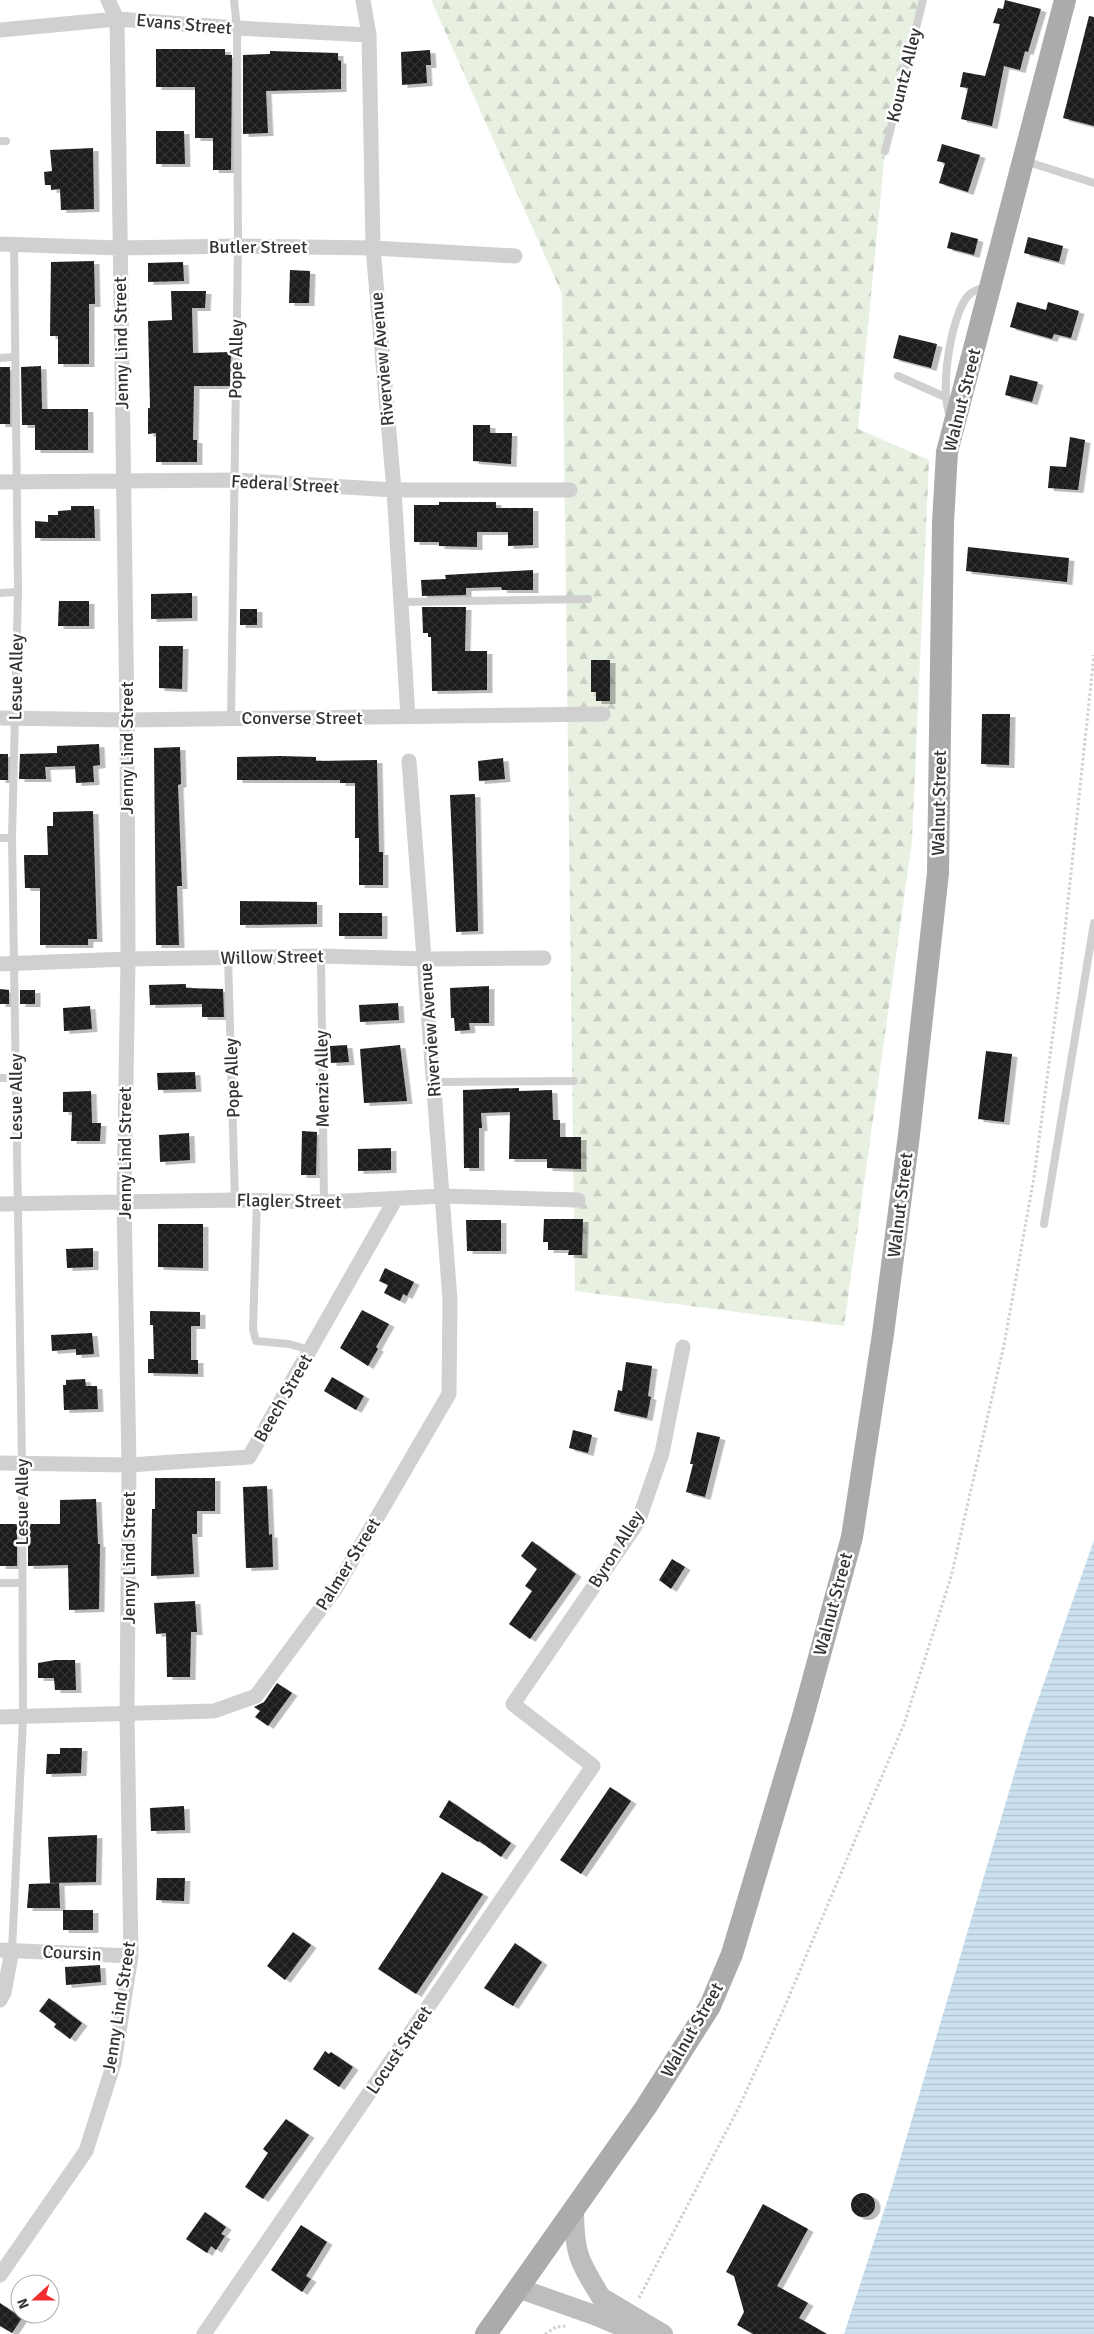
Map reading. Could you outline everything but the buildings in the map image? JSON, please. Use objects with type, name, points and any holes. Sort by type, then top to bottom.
[{"type":"main road","name":"Walnut Street","points":[[486,2334],[684,2050],[710,2006],[732,1954],[802,1720],[852,1537],[909,1135],[938,873],[943,523],[947,452],[1065,0]]},
{"type":"street","name":"Jenny Lind Street","points":[[0,2276],[86,2151],[114,2063],[131,1956],[127,1714],[130,1465],[124,1201],[128,959],[127,720],[117,19],[108,0]]},
{"type":"street","name":"Riverview Avenue","points":[[363,0],[369,35],[373,248],[394,490],[408,717]]},
{"type":"street","name":"Evans Street","points":[[0,30],[117,19],[369,35]]},
{"type":"street","name":"Butler Street","points":[[7,244],[119,248],[238,246],[373,248],[515,256]]},
{"type":"street","name":"Federal Street","points":[[0,482],[235,480],[394,490],[570,490]]},
{"type":"street","name":"Converse Street","points":[[0,718],[127,720],[603,714]]},
{"type":"street","name":"Riverview Avenue","points":[[409,761],[450,1300]]},
{"type":"street","name":"Willow Street","points":[[8,964],[228,957],[544,958]]},
{"type":"street","name":"Flagler Street","points":[[0,1204],[235,1200],[324,1202],[395,1200],[443,1196],[578,1200]]},
{"type":"street","name":"Beech Street","points":[[0,1463],[130,1465],[250,1457],[395,1200]]},
{"type":"street","name":"Palmer Street","points":[[0,1717],[23,1718],[214,1711],[256,1696],[336,1588],[449,1394],[450,1300]]},
{"type":"street","name":"Byron Alley","points":[[593,1766],[514,1704],[638,1522],[662,1453],[683,1346]]},
{"type":"street","name":"Locust Street","points":[[204,2334],[593,1766]]},
{"type":"street","points":[[0,2000],[4,1993],[6,1950]]},
{"type":"street","name":"Coursin","points":[[6,1950],[131,1956]]},
{"type":"street","points":[[574,2208],[576,2250],[599,2307],[639,2334]]},
{"type":"street","points":[[518,2288],[599,2307],[664,2334]]},
{"type":"lane","name":"Pope Alley","points":[[231,718],[238,246],[237,28],[234,0]]},
{"type":"lane","name":"Kountz Alley","points":[[885,151],[923,0]]},
{"type":"lane","points":[[1024,160],[1094,183]]},
{"type":"lane","name":"Lesue Alley","points":[[6,1950],[23,1718],[22,1464],[16,1078],[8,964],[16,718],[18,482],[14,357],[7,244]]},
{"type":"lane","points":[[954,424],[945,397],[946,369],[957,317],[968,296],[991,285]]},
{"type":"lane","points":[[0,358],[14,357]]},
{"type":"lane","points":[[898,376],[945,397]]},
{"type":"lane","points":[[0,593],[18,592]]},
{"type":"lane","points":[[401,602],[588,599]]},
{"type":"lane","points":[[0,838],[12,838]]},
{"type":"lane","points":[[1044,1224],[1094,923]]},
{"type":"lane","name":"Menzie Alley","points":[[321,956],[324,1202]]},
{"type":"lane","name":"Pope Alley","points":[[228,957],[235,1200]]},
{"type":"lane","points":[[0,1078],[16,1078]]},
{"type":"lane","points":[[434,1082],[574,1081]]},
{"type":"lane","points":[[257,1200],[253,1329],[256,1341],[289,1344],[310,1350]]},
{"type":"lane","points":[[0,1583],[22,1583]]},
{"type":"path","points":[[638,2301],[739,2107],[782,2014],[904,1724],[951,1577],[1004,1345],[1034,1177],[1058,996],[1094,654]]},
{"type":"path","points":[[545,2334],[556,2327],[566,2326],[574,2328]]},
{"type":"green space","points":[[431,0],[923,0],[885,151],[858,429],[929,460],[912,841],[844,1326],[575,1291],[562,294]]},
{"type":"water","points":[[1094,1540],[1094,2334],[844,2334],[893,2183],[1027,1731]]}]
